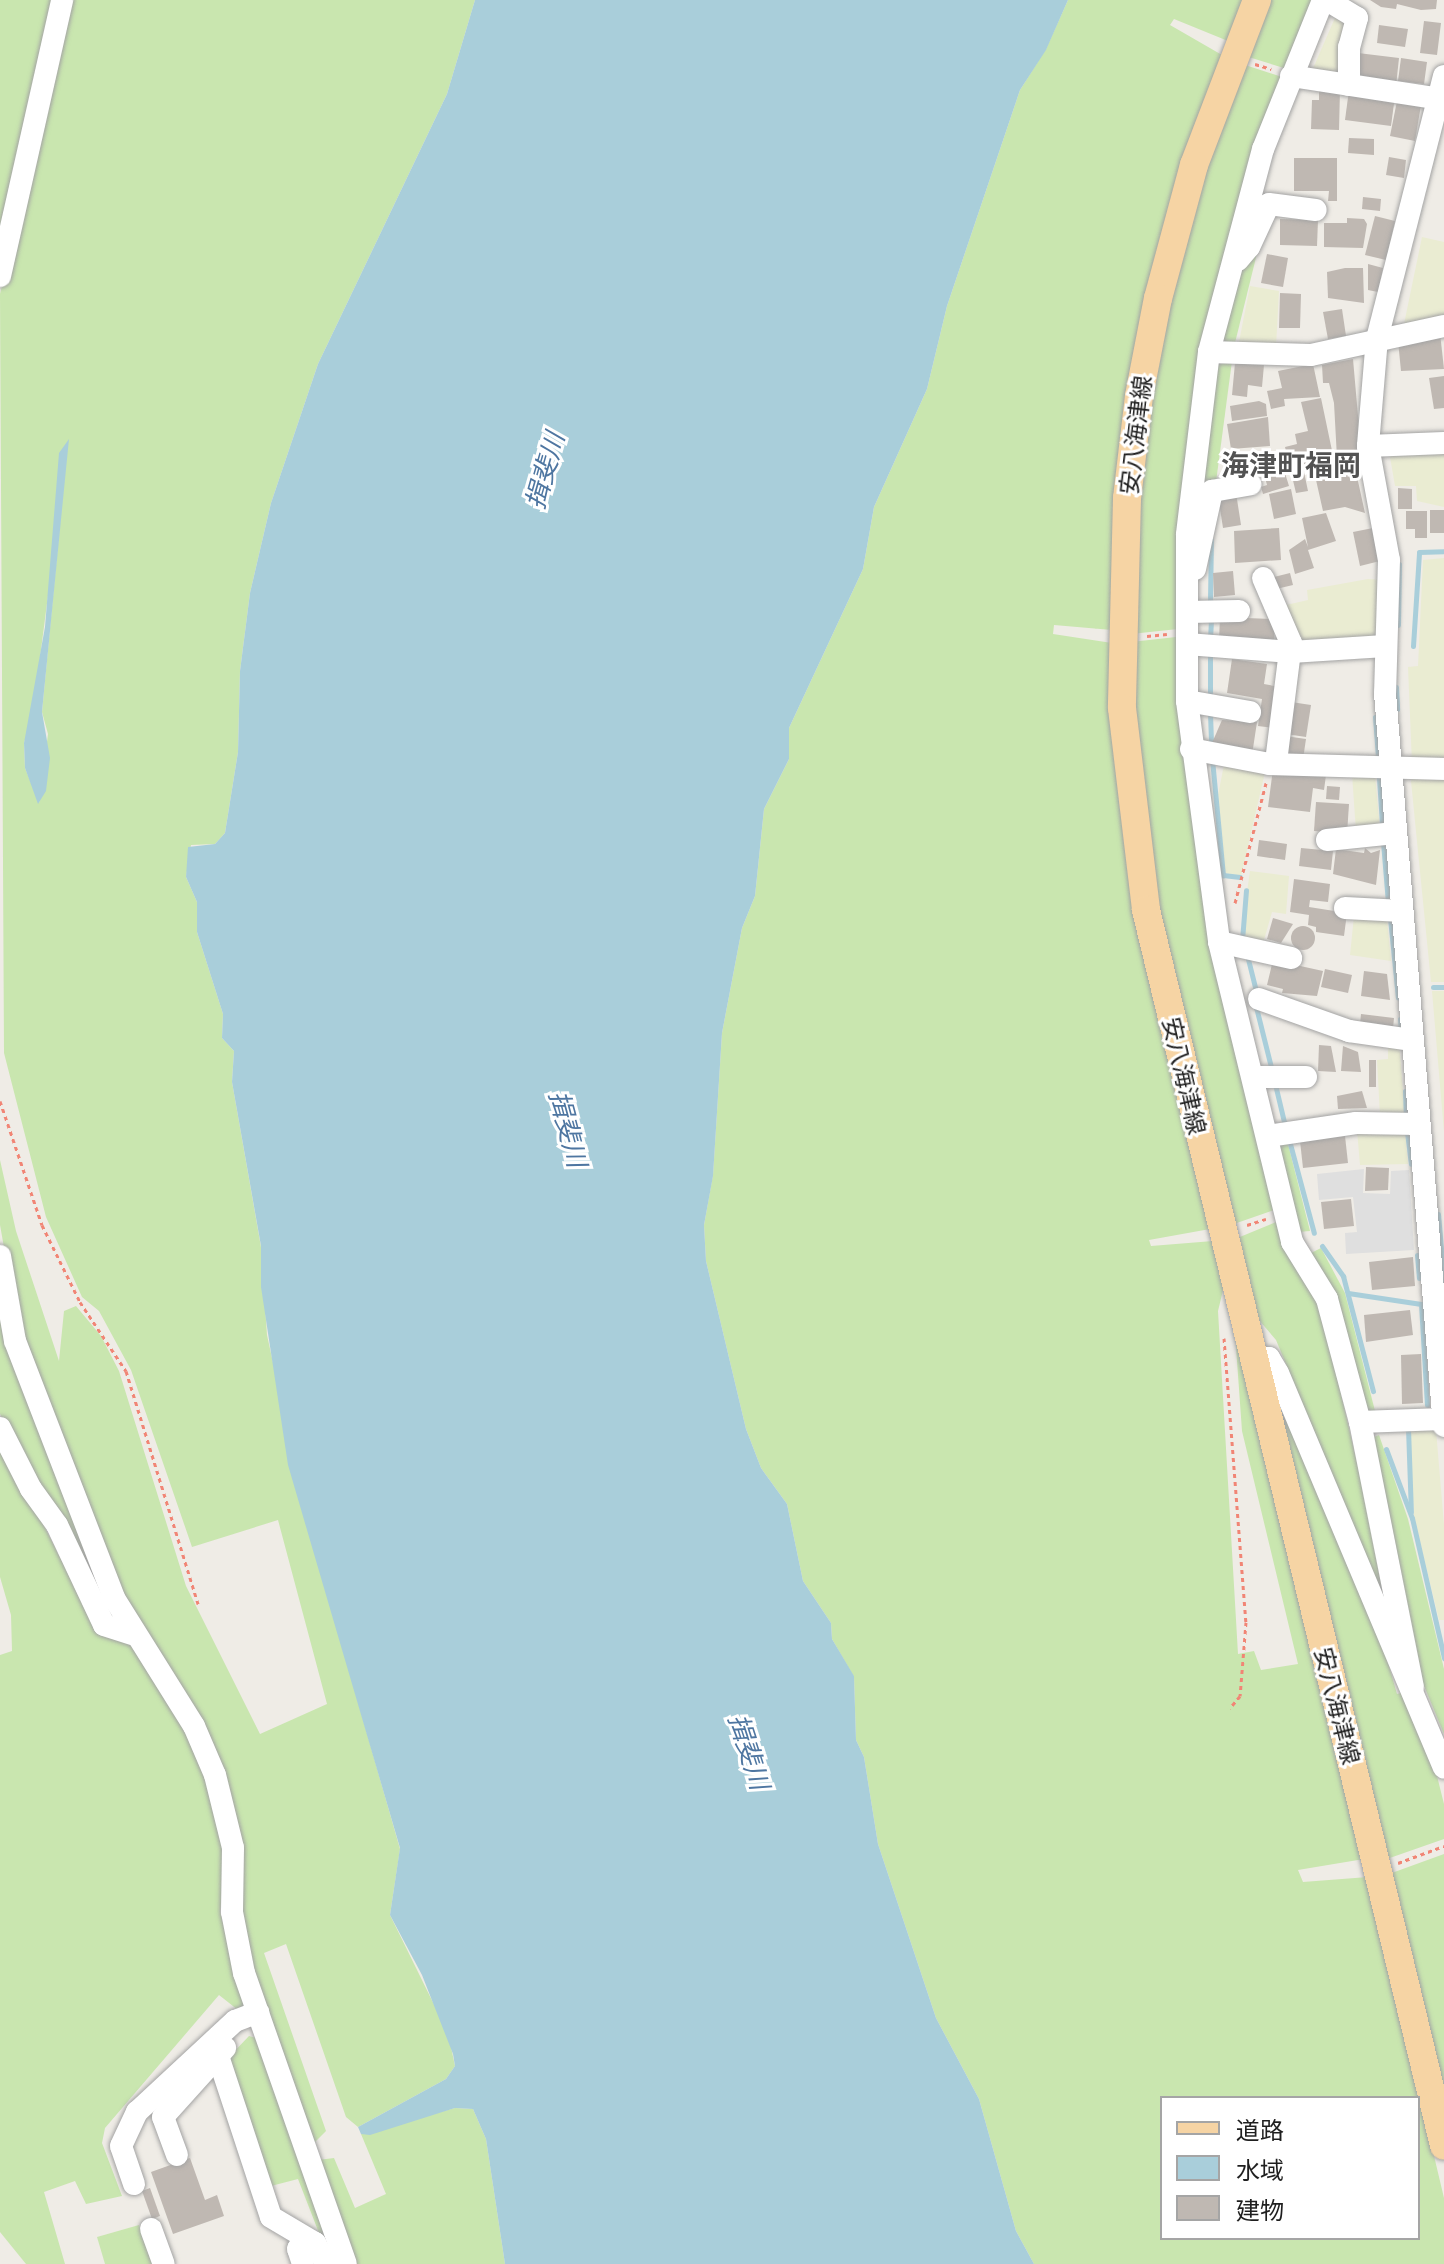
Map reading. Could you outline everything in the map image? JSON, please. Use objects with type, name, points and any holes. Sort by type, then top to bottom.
[{"type":"main road","name":"安八海津線","points":[[1257,0],[1233,56],[1194,165],[1142,382],[1127,498],[1121,639],[1131,808],[1146,910],[1444,2146]]},
{"type":"street","points":[[0,276],[62,0]]},
{"type":"street","points":[[1349,85],[1349,47],[1357,18],[1325,0],[1263,149],[1209,352],[1194,452],[1187,583],[1187,701],[1191,749],[1221,942],[1292,1242],[1327,1299],[1360,1422],[1413,1687]]},
{"type":"street","points":[[1291,76],[1440,102]]},
{"type":"street","points":[[1444,76],[1440,102],[1377,338],[1368,446],[1389,560],[1385,646],[1390,770],[1419,1124],[1434,1201],[1444,1426]]},
{"type":"street","points":[[1229,270],[1249,247],[1269,204],[1316,210]]},
{"type":"street","points":[[1209,352],[1287,357],[1444,326]]},
{"type":"street","points":[[1368,446],[1444,443]]},
{"type":"street","points":[[1187,583],[1195,572],[1212,491],[1250,484]]},
{"type":"street","points":[[1263,578],[1291,652],[1273,763]]},
{"type":"street","points":[[1187,629],[1239,611]]},
{"type":"street","points":[[1187,629],[1291,652],[1385,646]]},
{"type":"street","points":[[1187,701],[1250,712]]},
{"type":"street","points":[[1191,749],[1273,763],[1390,770],[1444,769]]},
{"type":"street","points":[[1327,840],[1395,833]]},
{"type":"street","points":[[1345,908],[1402,911]]},
{"type":"street","points":[[1221,942],[1291,958]]},
{"type":"street","points":[[1259,999],[1349,1031],[1412,1040]]},
{"type":"street","points":[[1253,1077],[1306,1077]]},
{"type":"street","points":[[1268,1136],[1356,1123],[1419,1124]]},
{"type":"street","points":[[0,1256],[15,1341],[44,1428],[114,1598],[134,1635],[194,1726],[215,1775],[233,1848],[232,1912],[258,2012],[346,2264]]},
{"type":"street","points":[[1255,1358],[1269,1358],[1278,1373],[1413,1687],[1444,1768]]},
{"type":"street","points":[[1360,1422],[1443,1419]]},
{"type":"street","points":[[0,1428],[31,1489],[57,1525],[104,1625],[134,1635]]},
{"type":"street","points":[[177,2155],[163,2117],[258,2012]]},
{"type":"street","points":[[134,2184],[121,2146],[137,2112],[235,2021],[258,2012]]},
{"type":"street","points":[[218,2056],[271,2217],[315,2243],[326,2264]]},
{"type":"street","points":[[151,2229],[164,2264]]},
{"type":"street","points":[[303,2264],[298,2249],[315,2243]]},
{"type":"path","points":[[1233,56],[1291,76]]},
{"type":"path","points":[[1121,639],[1187,629]]},
{"type":"path","points":[[1221,942],[1247,869],[1273,763]]},
{"type":"path","points":[[0,1101],[42,1225],[80,1302],[126,1371],[198,1604]]},
{"type":"path","points":[[1223,1234],[1285,1212]]},
{"type":"path","points":[[1223,1326],[1246,1622],[1240,1696],[1230,1708]]},
{"type":"path","points":[[1379,1870],[1444,1846]]},
{"type":"green space","points":[[0,0],[55,0],[0,237]]},
{"type":"green space","points":[[67,0],[475,0],[447,94],[318,364],[271,503],[250,593],[240,671],[238,752],[225,833],[215,844],[191,845],[186,877],[197,902],[197,932],[223,1014],[222,1038],[234,1051],[232,1082],[261,1247],[267,1335],[282,1404],[320,1569],[400,1849],[390,1915],[448,2033],[455,2066],[446,2079],[358,2127],[346,2117],[286,1944],[264,1953],[326,2131],[313,2144],[250,1964],[242,1913],[241,1848],[121,1595],[15,1309],[0,1225],[0,1160],[16,1231],[59,1361],[64,1311],[76,1306],[101,1336],[119,1371],[186,1586],[260,1734],[327,1704],[278,1520],[192,1547],[131,1370],[99,1311],[82,1297],[46,1217],[4,1053],[0,294]],"holes":[[[68,440],[42,712],[48,734],[39,803],[25,768],[24,743],[33,712]]]},
{"type":"green space","points":[[1068,0],[1246,0],[1228,41],[1174,19],[1170,25],[1222,55],[1192,131],[1112,630],[1054,625],[1053,634],[1112,643],[1119,803],[1135,908],[1210,1229],[1149,1240],[1151,1246],[1213,1241],[1225,1282],[1218,1311],[1238,1654],[1254,1651],[1261,1670],[1298,1664],[1242,1431],[1234,1319],[1364,1859],[1298,1870],[1303,1882],[1368,1877],[1420,2096],[1160,2096],[1160,2240],[1420,2240],[1420,2097],[1444,2198],[1444,2264],[1034,2264],[1016,2231],[979,2099],[936,2018],[878,1844],[864,1757],[856,1740],[854,1677],[832,1639],[831,1623],[803,1581],[787,1504],[761,1468],[746,1429],[706,1261],[704,1225],[713,1175],[722,1033],[742,928],[755,896],[764,809],[789,759],[789,728],[863,569],[874,507],[927,389],[947,306],[1020,90],[1046,49]]},
{"type":"green space","points":[[1267,0],[1316,0],[1287,69],[1242,55]]},
{"type":"green space","points":[[1338,11],[1352,17],[1343,78],[1311,73]]},
{"type":"green space","points":[[1239,63],[1282,77],[1226,252],[1178,629],[1131,634],[1148,400],[1182,241]]},
{"type":"green space","points":[[1264,225],[1234,347],[1228,346],[1219,334],[1232,278]]},
{"type":"green space","points":[[1422,237],[1444,242],[1444,320],[1404,324]]},
{"type":"green space","points":[[1250,286],[1279,291],[1276,347],[1239,342]]},
{"type":"green space","points":[[1232,361],[1216,482],[1204,483],[1212,366]]},
{"type":"green space","points":[[1444,449],[1444,507],[1417,501],[1416,486],[1395,486],[1389,451]]},
{"type":"green space","points":[[1444,558],[1444,763],[1412,764],[1408,667],[1418,666],[1423,560]]},
{"type":"green space","points":[[1368,579],[1382,580],[1379,636],[1297,643],[1282,606],[1308,600],[1307,590]]},
{"type":"green space","points":[[1176,637],[1179,693],[1280,1208],[1231,1225],[1156,910],[1142,809],[1131,642]]},
{"type":"green space","points":[[1225,760],[1266,768],[1241,876],[1225,873],[1218,795]]},
{"type":"green space","points":[[1352,774],[1375,775],[1380,830],[1356,832]]},
{"type":"green space","points":[[1415,774],[1444,774],[1444,982],[1431,982],[1411,781]]},
{"type":"green space","points":[[1250,871],[1289,876],[1286,914],[1272,912],[1262,947],[1244,942],[1241,934]]},
{"type":"green space","points":[[1354,916],[1387,919],[1391,961],[1350,955]]},
{"type":"green space","points":[[1432,991],[1444,991],[1444,1132]]},
{"type":"green space","points":[[1388,1040],[1399,1041],[1405,1116],[1380,1116],[1377,1060],[1388,1059]]},
{"type":"green space","points":[[1357,1130],[1405,1130],[1408,1164],[1360,1165]]},
{"type":"green space","points":[[1287,1140],[1310,1231],[1298,1232],[1276,1141]]},
{"type":"green space","points":[[1281,1220],[1319,1299],[1394,1623],[1276,1340],[1253,1313],[1235,1239]]},
{"type":"green space","points":[[1321,1248],[1345,1293],[1375,1411],[1363,1414],[1309,1254]]},
{"type":"green space","points":[[0,1301],[114,1617],[114,1622],[0,1414]]},
{"type":"green space","points":[[1265,1367],[1383,1645],[1397,1694],[1405,1692],[1432,1756],[1444,1804],[1444,1839],[1384,1860]]},
{"type":"green space","points":[[1436,1430],[1444,1525],[1444,1620],[1439,1620],[1414,1517],[1409,1431]]},
{"type":"green space","points":[[1379,1435],[1408,1519],[1444,1669],[1444,1734],[1422,1681],[1369,1439]]},
{"type":"green space","points":[[0,1440],[89,1614],[134,1646],[188,1728],[208,1775],[227,1850],[220,1912],[246,2004],[238,2010],[219,1995],[105,2128],[102,2143],[122,2196],[86,2204],[75,2181],[44,2192],[65,2264],[26,2264],[0,2232],[0,1655],[12,1651],[11,1615],[0,1577]]},
{"type":"green space","points":[[1444,1854],[1444,2104],[1389,1874]]},
{"type":"green space","points":[[249,2036],[259,2039],[335,2248],[331,2264],[298,2179],[271,2186],[228,2058]]},
{"type":"green space","points":[[455,2108],[473,2109],[486,2139],[505,2264],[354,2264],[318,2160],[334,2158],[355,2208],[386,2194],[361,2134]]},
{"type":"green space","points":[[139,2225],[152,2264],[105,2264],[97,2237]]},
{"type":"shaded area","points":[[1364,1169],[1363,1193],[1390,1194],[1391,1171],[1409,1170],[1414,1250],[1346,1254],[1345,1233],[1357,1232],[1353,1197],[1319,1200],[1317,1174]]},
{"type":"water","name":"揖斐川","points":[[475,0],[1068,0],[1046,50],[1020,90],[947,306],[927,389],[874,507],[863,569],[789,728],[789,759],[764,809],[755,896],[742,928],[722,1033],[713,1176],[704,1225],[706,1261],[746,1429],[761,1468],[787,1504],[803,1581],[831,1623],[832,1639],[854,1676],[856,1740],[864,1757],[878,1844],[936,2018],[979,2099],[1016,2231],[1034,2264],[505,2264],[486,2139],[473,2109],[455,2108],[370,2135],[361,2134],[358,2127],[446,2079],[455,2066],[422,1975],[390,1915],[400,1848],[288,1465],[261,1287],[261,1246],[232,1082],[234,1051],[222,1038],[223,1014],[197,932],[197,902],[186,877],[188,847],[215,844],[225,833],[238,752],[240,671],[250,593],[271,503],[318,364],[447,94]]},
{"type":"water","points":[[69,439],[42,712],[50,758],[46,791],[38,804],[25,768],[24,743],[45,627],[59,453]]},
{"type":"building","points":[[1370,0],[1437,0],[1436,9],[1421,10],[1397,4],[1396,9],[1381,7]]},
{"type":"building","points":[[1424,21],[1441,23],[1437,55],[1420,53]]},
{"type":"building","points":[[1379,25],[1408,29],[1405,47],[1377,43]]},
{"type":"building","points":[[1358,53],[1399,58],[1396,86],[1355,80]]},
{"type":"building","points":[[1401,58],[1427,62],[1424,84],[1398,81]]},
{"type":"building","points":[[1319,89],[1340,90],[1339,130],[1311,129],[1312,100],[1319,100]]},
{"type":"building","points":[[1349,90],[1395,96],[1391,126],[1345,120]]},
{"type":"building","points":[[1397,101],[1421,105],[1415,141],[1390,136]]},
{"type":"building","points":[[1349,138],[1374,139],[1374,155],[1348,153]]},
{"type":"building","points":[[1389,157],[1406,160],[1404,178],[1386,175]]},
{"type":"building","points":[[1294,158],[1337,158],[1337,201],[1328,201],[1329,191],[1294,191]]},
{"type":"building","points":[[1363,197],[1381,199],[1380,211],[1362,209]]},
{"type":"building","points":[[1375,216],[1395,221],[1386,260],[1365,255]]},
{"type":"building","points":[[1347,218],[1364,219],[1367,224],[1363,248],[1324,247],[1324,223],[1347,223]]},
{"type":"building","points":[[1280,219],[1318,220],[1317,246],[1280,245]]},
{"type":"building","points":[[1267,254],[1288,258],[1283,287],[1261,283]]},
{"type":"building","points":[[1368,264],[1383,268],[1378,292],[1368,290]]},
{"type":"building","points":[[1363,268],[1364,303],[1328,298],[1327,272]]},
{"type":"building","points":[[1280,293],[1301,294],[1300,328],[1279,328]]},
{"type":"building","points":[[1342,309],[1346,336],[1328,339],[1323,312]]},
{"type":"building","points":[[1440,333],[1444,369],[1401,371],[1398,341]]},
{"type":"building","points":[[1353,359],[1361,450],[1356,457],[1337,458],[1334,403],[1329,383],[1323,383],[1322,365]]},
{"type":"building","points":[[1235,363],[1264,365],[1262,387],[1248,385],[1247,397],[1232,395]]},
{"type":"building","points":[[1313,364],[1320,397],[1284,399],[1285,406],[1271,409],[1267,391],[1282,388],[1278,371]]},
{"type":"building","points":[[1444,376],[1444,408],[1434,409],[1429,378]]},
{"type":"building","points":[[1321,398],[1335,465],[1304,472],[1308,491],[1296,493],[1285,447],[1297,444],[1295,434],[1308,431],[1301,402]]},
{"type":"building","points":[[1259,401],[1266,404],[1267,416],[1232,421],[1230,406]]},
{"type":"building","points":[[1268,417],[1270,446],[1231,449],[1227,424]]},
{"type":"building","points":[[1280,457],[1289,486],[1263,494],[1261,487],[1267,485],[1261,463]]},
{"type":"building","points":[[1356,472],[1365,513],[1345,507],[1323,511],[1316,480]]},
{"type":"building","points":[[1398,488],[1412,489],[1412,509],[1398,509]]},
{"type":"building","points":[[1291,489],[1296,514],[1274,519],[1269,494]]},
{"type":"building","points":[[1236,493],[1241,525],[1223,528],[1218,496]]},
{"type":"building","points":[[1430,510],[1444,510],[1444,533],[1430,533]]},
{"type":"building","points":[[1406,511],[1427,511],[1427,538],[1415,538],[1415,529],[1406,529]]},
{"type":"building","points":[[1326,513],[1336,541],[1308,550],[1314,568],[1295,574],[1289,550],[1305,539],[1308,547],[1302,518]]},
{"type":"building","points":[[1279,528],[1281,560],[1235,563],[1234,531]]},
{"type":"building","points":[[1373,528],[1380,561],[1360,566],[1353,532]]},
{"type":"building","points":[[1233,571],[1235,595],[1214,597],[1213,573]]},
{"type":"building","points":[[1290,573],[1293,585],[1276,589],[1274,577]]},
{"type":"building","points":[[1220,617],[1275,619],[1274,644],[1219,641]]},
{"type":"building","points":[[1232,659],[1267,664],[1264,684],[1280,687],[1274,728],[1258,726],[1262,699],[1227,693]]},
{"type":"building","points":[[1291,702],[1311,705],[1306,737],[1286,734]]},
{"type":"building","points":[[1222,720],[1257,722],[1252,755],[1212,743]]},
{"type":"building","points":[[1285,736],[1306,739],[1303,759],[1282,756]]},
{"type":"building","points":[[1273,769],[1326,775],[1324,790],[1313,788],[1310,812],[1268,807]]},
{"type":"building","points":[[1327,786],[1340,787],[1339,800],[1326,799]]},
{"type":"building","points":[[1316,802],[1349,804],[1347,834],[1314,831]]},
{"type":"building","points":[[1259,840],[1287,844],[1285,860],[1257,856]]},
{"type":"building","points":[[1301,848],[1333,851],[1331,870],[1299,866]]},
{"type":"building","points":[[1365,848],[1371,853],[1380,850],[1376,885],[1333,874],[1336,849],[1364,853]]},
{"type":"building","points":[[1294,879],[1330,884],[1328,902],[1310,900],[1309,907],[1347,913],[1344,936],[1316,932],[1316,927],[1308,925],[1309,915],[1290,912]]},
{"type":"building","points":[[1273,918],[1293,924],[1281,943],[1267,939]]},
{"type":"building","points":[[1303,926],[1314,933],[1315,938],[1308,949],[1303,950],[1292,943],[1291,938],[1298,927]]},
{"type":"building","points":[[1273,960],[1323,971],[1317,996],[1282,993],[1283,989],[1267,985]]},
{"type":"building","points":[[1325,969],[1352,975],[1348,993],[1321,987]]},
{"type":"building","points":[[1364,971],[1387,974],[1390,1000],[1361,996]]},
{"type":"building","points":[[1361,1014],[1394,1018],[1393,1028],[1360,1024]]},
{"type":"building","points":[[1319,1045],[1331,1046],[1336,1072],[1318,1071]]},
{"type":"building","points":[[1343,1046],[1358,1052],[1361,1072],[1341,1071]]},
{"type":"building","points":[[1369,1060],[1376,1060],[1376,1087],[1369,1087]]},
{"type":"building","points":[[1362,1091],[1367,1108],[1338,1109],[1337,1096]]},
{"type":"building","points":[[1345,1136],[1348,1163],[1303,1168],[1300,1141]]},
{"type":"building","points":[[1366,1167],[1389,1168],[1388,1190],[1365,1191]]},
{"type":"building","points":[[1351,1199],[1354,1226],[1324,1229],[1321,1202]]},
{"type":"building","points":[[1413,1257],[1415,1286],[1372,1290],[1369,1262]]},
{"type":"building","points":[[1410,1310],[1413,1335],[1366,1342],[1364,1315]]},
{"type":"building","points":[[1421,1354],[1423,1403],[1402,1404],[1401,1355]]},
{"type":"building","points":[[190,2158],[205,2200],[217,2195],[224,2216],[173,2234],[151,2172]]},
{"type":"building","points":[[150,2188],[160,2216],[152,2219],[142,2191]]},
{"type":"waterway","points":[[1210,601],[1211,540]]},
{"type":"waterway","points":[[1413,646],[1419,552],[1444,551]]},
{"type":"waterway","points":[[1398,625],[1399,564]]},
{"type":"waterway","points":[[1210,639],[1211,620]]},
{"type":"waterway","points":[[1210,653],[1210,699]]},
{"type":"waterway","points":[[1396,687],[1397,709]]},
{"type":"waterway","points":[[1210,713],[1211,747]]},
{"type":"waterway","points":[[1375,717],[1378,757]]},
{"type":"waterway","points":[[1212,759],[1223,875],[1240,877]]},
{"type":"waterway","points":[[1379,778],[1382,825]]},
{"type":"waterway","points":[[1383,842],[1388,903]]},
{"type":"waterway","points":[[1242,940],[1246,890]]},
{"type":"waterway","points":[[1390,918],[1398,998]]},
{"type":"waterway","points":[[1247,955],[1256,992]]},
{"type":"waterway","points":[[1433,987],[1444,987]]},
{"type":"waterway","points":[[1255,1003],[1272,1071]]},
{"type":"waterway","points":[[1400,1019],[1401,1030]]},
{"type":"waterway","points":[[1275,1084],[1285,1126]]},
{"type":"waterway","points":[[1405,1091],[1406,1117]]},
{"type":"waterway","points":[[1407,1132],[1411,1164]]},
{"type":"waterway","points":[[1289,1140],[1314,1233]]},
{"type":"waterway","points":[[1438,1214],[1444,1283]]},
{"type":"waterway","points":[[1322,1246],[1343,1276],[1373,1391]]},
{"type":"waterway","points":[[1417,1255],[1419,1278]]},
{"type":"waterway","points":[[1348,1293],[1421,1304],[1427,1405]]},
{"type":"waterway","points":[[1408,1428],[1411,1512]]},
{"type":"waterway","points":[[1386,1449],[1412,1518],[1444,1658]]},
{"type":"district","name":"海津町福岡","points":[[1291,465]]}]
